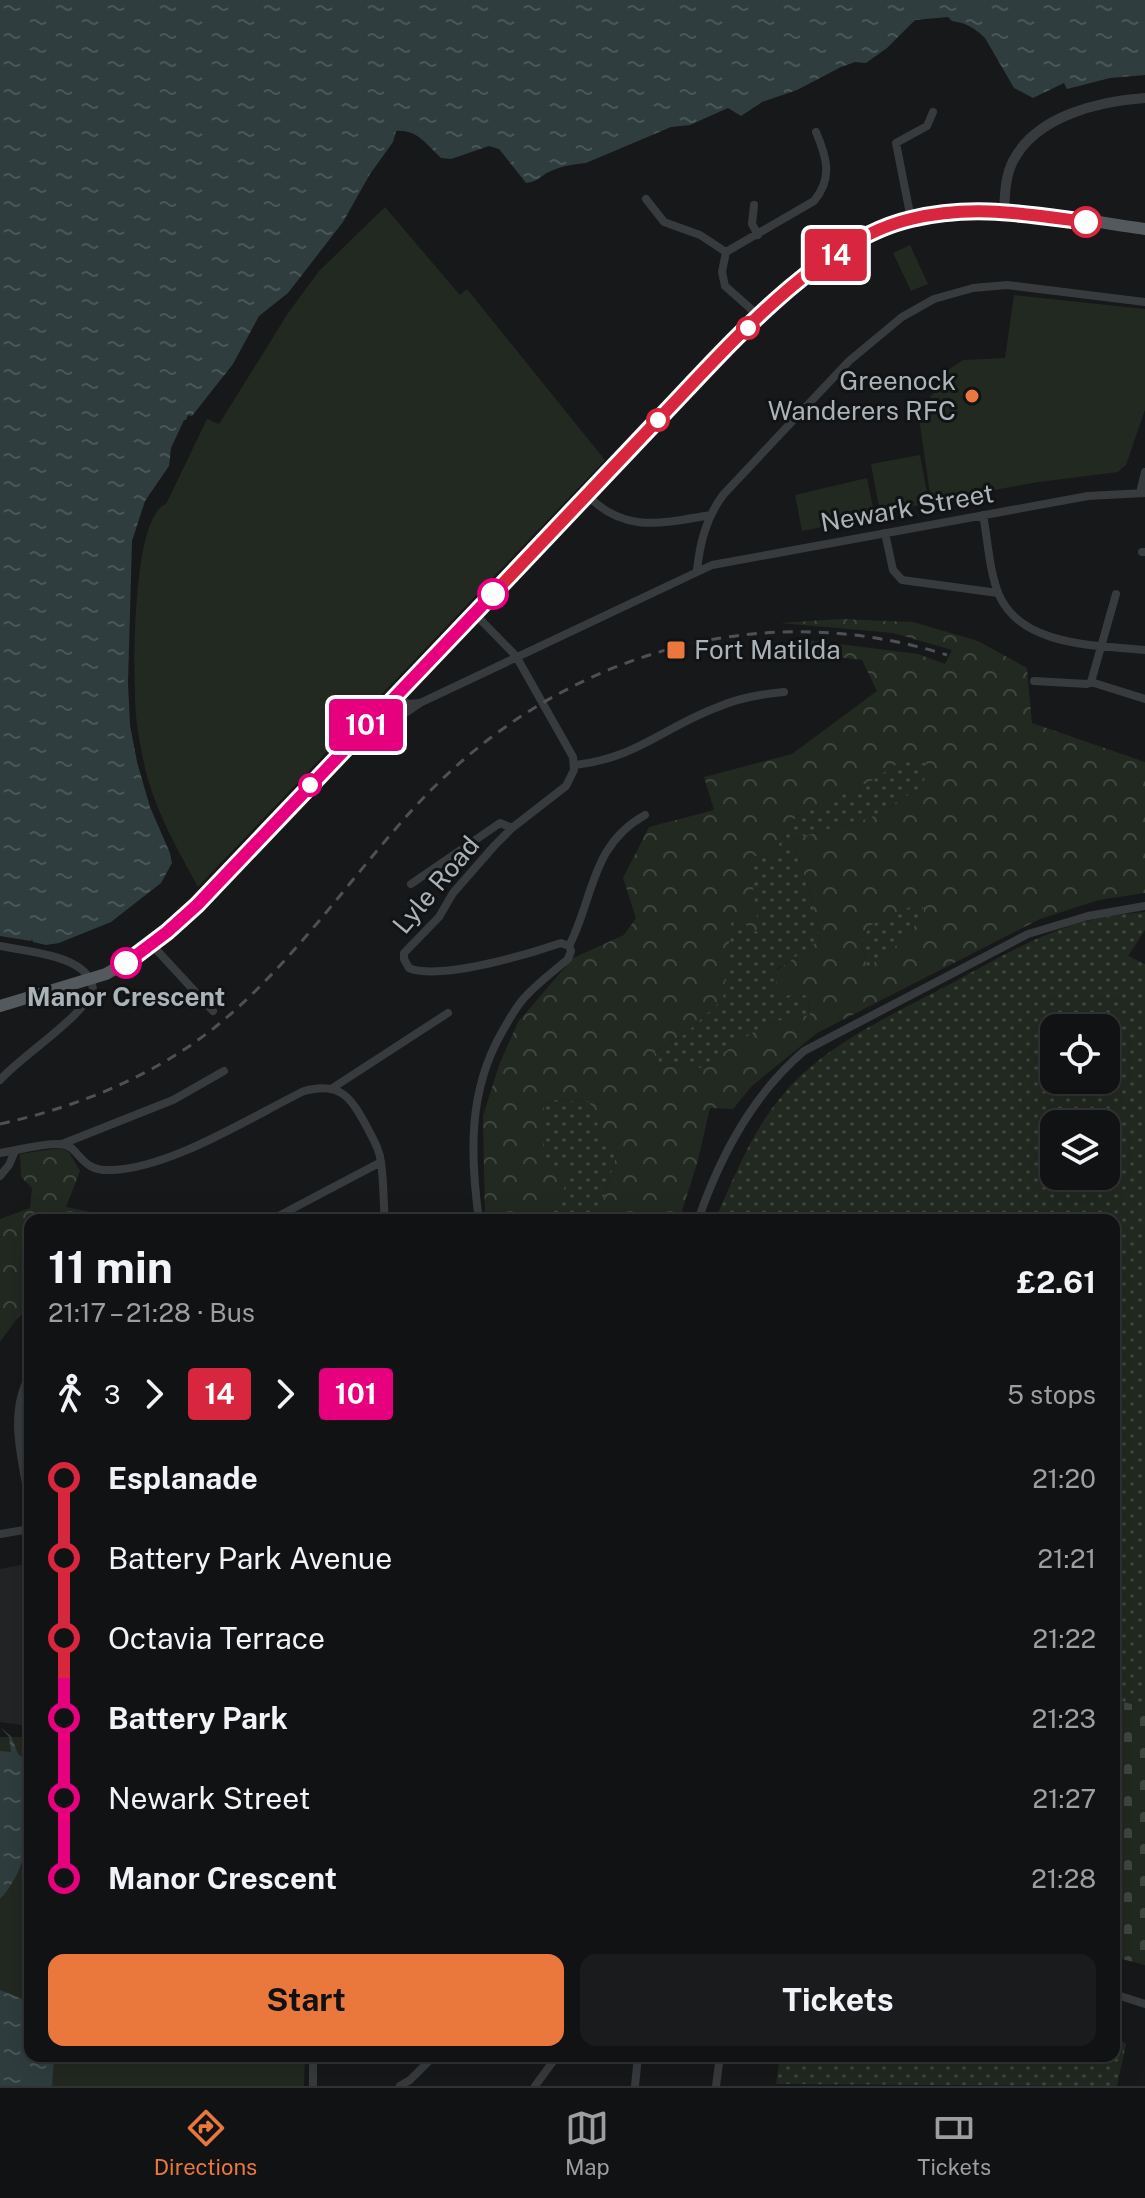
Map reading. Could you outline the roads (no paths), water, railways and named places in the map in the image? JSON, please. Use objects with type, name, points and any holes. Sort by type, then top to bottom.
[{"type":"main road","points":[[0,1006],[92,979],[122,966],[152,945],[214,888],[722,352],[790,289],[839,253],[871,234],[911,219],[962,211],[1004,211],[1145,229]]},
{"type":"street","points":[[1004,211],[1005,187],[1013,162],[1038,132],[1092,107],[1145,98]]},
{"type":"street","points":[[911,219],[896,143],[927,126],[933,112]]},
{"type":"street","points":[[726,252],[814,201],[824,186],[827,161],[816,132]]},
{"type":"street","points":[[646,199],[664,222],[700,235],[726,252]]},
{"type":"street","points":[[754,205],[752,224],[758,235]]},
{"type":"street","points":[[726,252],[722,272],[725,286],[760,317]]},
{"type":"street","points":[[697,570],[702,538],[711,515],[730,488],[849,361],[885,329],[919,306],[954,292],[992,285],[1145,302]]},
{"type":"street","points":[[1142,493],[1145,472]]},
{"type":"street","name":"Newark Street","points":[[381,709],[407,712],[697,570],[1088,496],[1142,493]]},
{"type":"street","points":[[587,495],[607,512],[642,523],[655,524],[711,515]]},
{"type":"street","points":[[983,515],[998,593],[1010,612],[1053,638],[1145,650]]},
{"type":"street","points":[[885,533],[893,570],[902,580],[998,593]]},
{"type":"street","points":[[1091,682],[1116,594]]},
{"type":"street","points":[[474,613],[516,656],[575,765],[599,763],[626,754],[716,707],[756,695],[784,692]]},
{"type":"street","points":[[1034,681],[1091,682],[1145,699]]},
{"type":"street","points":[[395,695],[408,704],[420,703]]},
{"type":"street","name":"Lyle Road","points":[[569,946],[561,943],[524,956],[428,971],[414,970],[404,959],[407,949],[439,917],[465,877],[512,828],[566,786],[575,765]]},
{"type":"street","points":[[478,1214],[472,1136],[478,1094],[487,1062],[518,1006],[568,959],[569,946],[583,919],[586,897],[607,850],[627,825],[645,815]]},
{"type":"street","points":[[411,884],[500,823],[512,828]]},
{"type":"street","points":[[700,1214],[715,1176],[760,1096],[780,1071],[804,1051],[1028,934],[1088,916],[1145,906]]},
{"type":"street","points":[[152,945],[213,1011]]},
{"type":"street","points":[[0,946],[69,962],[83,969],[92,979],[93,989],[89,999],[60,1028],[20,1058],[0,1080]]},
{"type":"street","points":[[331,1089],[448,1013]]},
{"type":"street","points":[[0,1153],[61,1144],[173,1100],[224,1071]]},
{"type":"street","points":[[61,1144],[75,1152],[91,1168],[112,1170],[134,1167],[197,1144],[304,1091],[331,1089],[345,1093],[355,1104],[377,1147],[385,1214]]},
{"type":"street","points":[[0,1176],[15,1151]]},
{"type":"street","points":[[282,1214],[381,1162]]},
{"type":"street","points":[[24,1388],[18,1428],[24,1466]]},
{"type":"street","points":[[0,1534],[24,1530]]},
{"type":"street","points":[[1120,1996],[1145,2004]]},
{"type":"street","points":[[313,2062],[313,2086]]},
{"type":"street","points":[[400,2086],[428,2062]]},
{"type":"street","points":[[535,2086],[553,2062]]},
{"type":"street","points":[[635,2086],[637,2062]]},
{"type":"street","points":[[716,2086],[719,2062]]},
{"type":"water","points":[[0,0],[1145,0],[1145,75],[1110,78],[1067,89],[1064,83],[1033,98],[1014,88],[978,31],[948,17],[915,20],[887,48],[866,63],[855,62],[841,67],[797,90],[762,102],[741,116],[728,108],[690,125],[671,127],[586,163],[555,169],[526,183],[499,149],[489,146],[451,159],[441,158],[416,135],[396,131],[393,142],[370,174],[343,222],[288,293],[259,316],[233,364],[192,416],[188,415],[184,420],[171,448],[169,466],[145,501],[132,541],[128,683],[130,725],[150,807],[172,863],[161,883],[111,922],[59,943],[46,945],[32,939],[0,936]]},
{"type":"water","points":[[0,1727],[11,1736],[18,1754],[24,1758],[24,1855],[11,1884],[0,1899],[0,1751],[11,1752],[9,1737]]},
{"type":"water","points":[[0,1990],[24,2000],[24,2062],[54,2062],[52,2086],[0,2086]]},
{"type":"railway","points":[[0,1124],[57,1109],[113,1088],[165,1061],[214,1028],[268,978],[413,809],[467,757],[526,713],[590,678],[658,652],[728,637],[800,632],[873,638],[947,655]]},
{"type":"place","name":"Greenock Wanderers RFC","points":[[972,396]]},
{"type":"place","name":"Fort Matilda","points":[[676,650]]},
{"type":"place","name":"Manor Crescent","points":[[126,963]]}]
